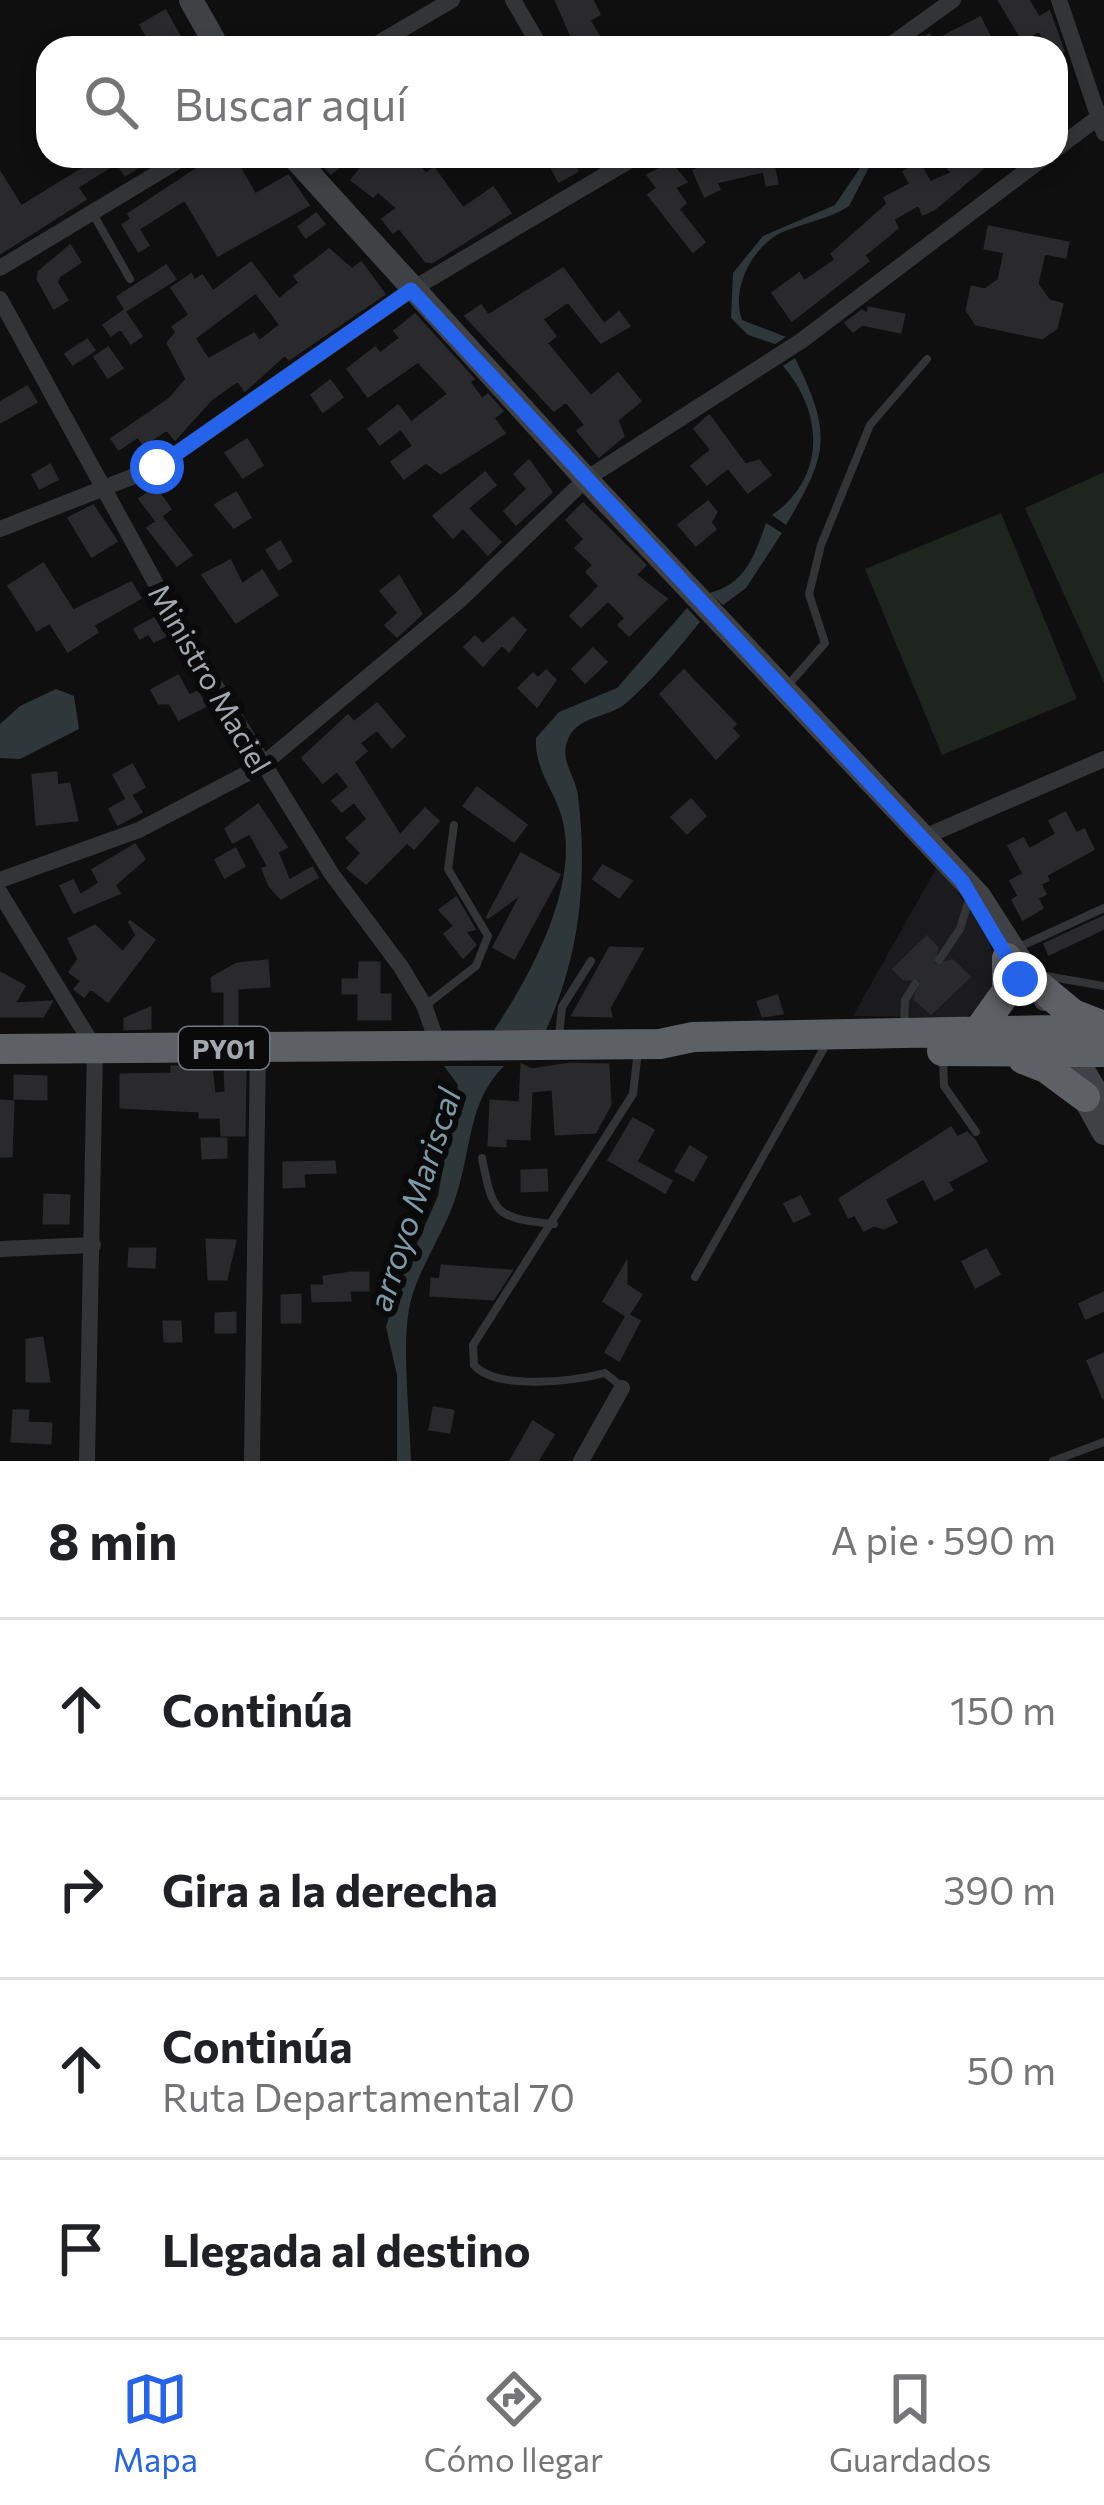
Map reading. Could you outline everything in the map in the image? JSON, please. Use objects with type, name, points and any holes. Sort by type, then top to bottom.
[{"type":"highway","points":[[979,1030],[1023,967],[1073,1014],[1104,1028]]},
{"type":"highway","name":"PY01","points":[[0,1049],[557,1043],[649,1044],[692,1051],[1012,1054],[1104,1028]]},
{"type":"highway","name":"PY01","points":[[649,1044],[694,1037],[979,1030],[1104,1052]]},
{"type":"highway","points":[[1012,1054],[1046,1068],[1094,1102]]},
{"type":"main road","points":[[190,0],[211,36]]},
{"type":"main road","points":[[304,168],[966,890],[1023,967],[1094,1102],[1104,1132]]},
{"type":"main road","points":[[1023,967],[1060,1042]]},
{"type":"street","points":[[390,36],[452,0]]},
{"type":"street","points":[[513,0],[534,36]]},
{"type":"street","points":[[903,36],[953,0]]},
{"type":"street","points":[[1059,0],[1102,121],[1068,142]]},
{"type":"street","points":[[0,268],[165,168]]},
{"type":"street","points":[[0,529],[106,489],[205,438],[411,290],[599,168]]},
{"type":"street","points":[[0,880],[140,830],[262,766],[461,599],[586,479],[801,341],[1030,168]]},
{"type":"street","name":"Ministro Maciel","points":[[0,299],[262,766],[424,1005],[443,1045]]},
{"type":"street","points":[[922,838],[1104,758]]},
{"type":"street","points":[[0,893],[95,1049],[87,1461]]},
{"type":"street","points":[[252,1461],[258,1048]]},
{"type":"street","points":[[0,1249],[92,1245]]},
{"type":"street","points":[[581,1461],[622,1388]]},
{"type":"lane","points":[[92,211],[130,279]]},
{"type":"lane","points":[[784,689],[825,643],[812,610],[811,576],[851,466],[887,400],[927,359]]},
{"type":"lane","points":[[424,1005],[476,966],[488,936],[448,869],[454,825]]},
{"type":"lane","points":[[939,960],[960,929],[966,890]]},
{"type":"lane","points":[[1023,967],[1104,908]]},
{"type":"lane","points":[[557,1043],[562,1007],[591,962]]},
{"type":"lane","points":[[1023,967],[1104,986]]},
{"type":"lane","points":[[904,1033],[905,1000],[915,984]]},
{"type":"lane","points":[[622,1388],[604,1373],[547,1382],[485,1374],[474,1365],[472,1345],[554,1224],[633,1094],[649,1044]]},
{"type":"lane","points":[[695,1276],[823,1050]]},
{"type":"lane","points":[[943,1051],[944,1086],[976,1132]]},
{"type":"lane","points":[[482,1158],[491,1204],[500,1214],[554,1224]]},
{"type":"lane","points":[[1053,1461],[1104,1442]]},
{"type":"shaded area","points":[[860,168],[869,168],[849,206],[785,231],[755,256],[739,294],[742,320],[786,337],[775,344],[748,335],[731,318],[733,273],[763,236],[835,205]]},
{"type":"shaded area","points":[[795,358],[815,406],[820,443],[811,479],[786,525],[772,515],[802,483],[813,444],[806,404],[783,366]]},
{"type":"shaded area","points":[[1104,472],[1104,683],[1025,508]]},
{"type":"shaded area","points":[[1001,513],[1077,699],[942,755],[865,569]]},
{"type":"shaded area","points":[[766,523],[782,533],[746,588],[723,605],[709,593],[740,576]]},
{"type":"shaded area","points":[[687,608],[700,622],[655,675],[625,704],[581,724],[570,735],[565,751],[578,796],[582,856],[567,973],[546,1030],[494,1030],[535,960],[563,879],[564,827],[539,762],[536,738],[559,712],[617,688]]},
{"type":"shaded area","points":[[56,689],[74,696],[79,729],[20,759],[0,758],[0,724],[20,706]]},
{"type":"shaded area","points":[[938,865],[988,935],[999,982],[988,1002],[964,1018],[853,1016]]},
{"type":"shaded area","points":[[444,1066],[504,1066],[477,1110],[452,1207],[410,1304],[406,1360],[411,1461],[397,1461],[397,1375],[386,1327],[396,1291],[438,1196],[458,1085]]},
{"type":"building","points":[[556,0],[592,0],[599,14],[589,20],[598,36],[572,36]]},
{"type":"building","points":[[999,0],[1028,0],[1039,18],[1049,12],[1058,36],[1043,36],[1039,30],[1021,36]]},
{"type":"building","points":[[165,11],[179,36],[147,36],[141,25]]},
{"type":"building","points":[[980,18],[989,36],[945,36]]},
{"type":"building","points":[[107,168],[77,187],[85,199],[0,253],[0,173],[21,207],[83,169]]},
{"type":"building","points":[[199,168],[240,168],[255,195],[288,176],[308,205],[218,255],[185,199],[138,229],[148,245],[139,251],[123,225],[132,219],[129,214]]},
{"type":"building","points":[[362,168],[419,168],[426,174],[434,169],[463,209],[493,188],[510,213],[432,262],[426,261],[399,227],[393,232],[383,219],[398,208],[378,191],[373,196],[352,180]]},
{"type":"building","points":[[552,168],[575,168],[577,171],[559,181]]},
{"type":"building","points":[[674,168],[686,182],[674,187],[685,203],[678,209],[704,242],[693,251],[649,195],[658,188],[648,175]]},
{"type":"building","points":[[774,168],[777,183],[767,185],[764,171],[716,182],[719,189],[705,196],[694,171]]},
{"type":"building","points":[[922,168],[930,183],[953,173],[949,169],[983,168],[934,209],[923,214],[919,204],[893,219],[897,228],[864,255],[868,261],[792,320],[773,293],[799,274],[804,282],[836,260],[832,254],[888,204],[885,198],[911,184],[904,172]]},
{"type":"building","points":[[316,214],[324,224],[306,237],[299,227]]},
{"type":"building","points":[[989,227],[1068,243],[1065,257],[1044,253],[1037,284],[1049,301],[1062,304],[1056,328],[1042,338],[976,324],[967,310],[972,287],[985,290],[999,280],[1005,252],[985,248]]},
{"type":"building","points":[[70,246],[80,262],[59,276],[56,282],[67,300],[54,308],[38,279],[39,272]]},
{"type":"building","points":[[329,250],[352,270],[361,263],[384,294],[289,359],[285,354],[245,390],[238,380],[211,399],[175,439],[167,429],[144,444],[138,436],[119,449],[112,439],[170,399],[187,379],[168,343],[177,332],[173,327],[190,315],[172,288],[191,275],[194,281],[202,276],[213,292],[251,263],[279,300],[300,283],[295,276]],"holes":[[[256,292],[281,325],[259,342],[254,334],[208,360],[194,338]]]},
{"type":"building","points":[[166,266],[175,279],[126,310],[118,297]]},
{"type":"building","points":[[563,269],[604,325],[619,313],[629,326],[601,342],[568,301],[542,319],[555,336],[546,343],[591,397],[618,374],[640,401],[617,420],[623,436],[599,456],[578,431],[586,425],[566,401],[554,410],[466,316],[481,306],[488,316]]},
{"type":"building","points":[[869,308],[904,315],[900,332],[862,324],[853,331],[846,323],[862,311],[868,315]]},
{"type":"building","points":[[124,311],[141,336],[131,343],[121,328],[111,335],[104,325]]},
{"type":"building","points":[[415,315],[473,379],[469,382],[482,400],[488,395],[502,411],[493,418],[504,433],[441,473],[426,462],[404,478],[392,462],[414,446],[401,428],[380,444],[369,429],[398,406],[411,423],[449,394],[418,361],[368,396],[348,369],[375,348],[380,354],[401,338],[395,331]]},
{"type":"building","points":[[87,340],[94,350],[73,364],[66,354]]},
{"type":"building","points":[[108,348],[122,368],[108,377],[95,357]]},
{"type":"building","points":[[330,381],[342,397],[323,411],[312,395]]},
{"type":"building","points":[[27,387],[36,402],[0,422],[0,403]]},
{"type":"building","points":[[709,416],[745,465],[759,461],[770,475],[748,492],[728,467],[707,484],[692,466],[712,450],[695,429]]},
{"type":"building","points":[[247,440],[262,465],[243,477],[226,453]]},
{"type":"building","points":[[529,461],[551,492],[516,524],[505,511],[528,489],[515,474]]},
{"type":"building","points":[[50,465],[57,479],[40,488],[33,475]]},
{"type":"building","points":[[485,473],[495,485],[467,508],[500,542],[488,554],[463,527],[453,537],[434,516]]},
{"type":"building","points":[[155,488],[170,509],[156,520],[140,499]]},
{"type":"building","points":[[236,493],[250,517],[234,527],[216,505]]},
{"type":"building","points":[[708,502],[716,512],[710,523],[715,529],[696,545],[679,525]]},
{"type":"building","points":[[583,504],[645,565],[635,575],[666,599],[629,635],[619,625],[626,618],[608,600],[581,626],[571,616],[600,586],[587,572],[594,565],[576,548],[585,539],[567,520]]},
{"type":"building","points":[[93,506],[116,541],[92,556],[69,518]]},
{"type":"building","points":[[162,518],[191,555],[177,565],[148,528]]},
{"type":"building","points":[[280,542],[291,561],[279,569],[267,550]]},
{"type":"building","points":[[230,561],[242,585],[262,571],[277,595],[236,622],[203,575]]},
{"type":"building","points":[[43,564],[73,611],[131,583],[140,598],[93,625],[97,632],[68,651],[50,622],[37,630],[9,586]]},
{"type":"building","points":[[399,577],[421,614],[397,636],[386,625],[399,613],[381,591]]},
{"type":"building","points":[[159,616],[169,634],[154,641],[149,633],[140,638],[135,629]]},
{"type":"building","points":[[513,618],[525,630],[509,651],[502,644],[483,665],[465,647],[475,637],[483,645]]},
{"type":"building","points":[[593,649],[606,662],[585,682],[573,669]]},
{"type":"building","points":[[546,671],[555,680],[537,706],[519,688],[533,674],[538,679]]},
{"type":"building","points":[[684,671],[735,724],[731,728],[738,736],[716,758],[661,694]]},
{"type":"building","points":[[178,676],[189,696],[198,692],[205,706],[179,719],[170,703],[159,703],[152,690]]},
{"type":"building","points":[[377,704],[404,736],[392,747],[377,729],[359,743],[366,751],[353,762],[405,844],[366,883],[348,868],[362,853],[347,838],[368,819],[354,801],[342,811],[333,801],[350,787],[337,770],[323,782],[303,758],[348,716],[354,723]]},
{"type":"building","points":[[132,765],[144,787],[126,797],[114,775]]},
{"type":"building","points":[[56,773],[57,786],[69,784],[77,820],[37,824],[33,775]]},
{"type":"building","points":[[477,788],[526,825],[514,841],[464,806]]},
{"type":"building","points":[[132,797],[141,812],[118,824],[110,809]]},
{"type":"building","points":[[691,800],[705,816],[687,833],[672,817]]},
{"type":"building","points":[[258,805],[286,847],[277,852],[289,881],[312,868],[317,877],[281,898],[270,886],[263,869],[269,867],[250,833],[233,842],[226,829]]},
{"type":"building","points":[[425,809],[438,821],[414,848],[400,836]]},
{"type":"building","points":[[1065,813],[1076,834],[1084,830],[1093,849],[1046,875],[1048,880],[1040,884],[1045,894],[1037,898],[1042,908],[1023,919],[1013,900],[1019,896],[1011,881],[1024,874],[1009,846],[1023,839],[1029,850],[1057,834],[1050,821]]},
{"type":"building","points":[[135,845],[144,859],[114,885],[119,893],[74,912],[61,886],[73,881],[80,896],[100,883],[93,870]]},
{"type":"building","points":[[235,849],[244,866],[225,877],[216,860]]},
{"type":"building","points":[[521,854],[559,875],[514,958],[494,947],[523,892],[487,918]]},
{"type":"building","points":[[603,866],[631,881],[619,897],[594,879]]},
{"type":"building","points":[[456,898],[474,929],[464,931],[475,945],[463,957],[445,934],[455,926],[440,910]]},
{"type":"building","points":[[1104,917],[1104,928],[1049,954],[1045,944]]},
{"type":"building","points":[[129,921],[154,940],[108,1001],[91,988],[84,996],[75,989],[82,981],[70,972],[79,959],[69,939],[95,926],[123,953],[137,935]]},
{"type":"building","points":[[927,937],[937,948],[933,966],[953,961],[969,977],[931,1013],[915,999],[922,979],[904,979],[894,969]]},
{"type":"building","points":[[610,948],[642,949],[609,1008],[611,1016],[573,1015]]},
{"type":"building","points":[[267,961],[269,986],[237,988],[237,1025],[225,1025],[225,991],[213,991],[212,978],[237,964]]},
{"type":"building","points":[[360,963],[379,963],[379,995],[390,995],[390,1019],[359,1019],[359,993],[343,993],[343,980],[359,980]]},
{"type":"building","points":[[0,973],[24,986],[14,1004],[51,1002],[43,1016],[0,1016]]},
{"type":"building","points":[[777,996],[782,1013],[763,1016],[758,1002]]},
{"type":"building","points":[[150,1008],[150,1028],[125,1029],[125,1019]]},
{"type":"building","points":[[522,1065],[532,1070],[608,1065],[610,1105],[595,1132],[556,1134],[553,1089],[531,1091],[529,1139],[505,1138],[505,1146],[489,1145],[491,1101],[520,1103]]},
{"type":"building","points":[[172,1067],[211,1067],[214,1094],[226,1093],[225,1067],[245,1067],[244,1135],[222,1135],[221,1117],[200,1117],[200,1111],[121,1107],[121,1075],[172,1074]]},
{"type":"building","points":[[15,1076],[46,1077],[46,1099],[15,1098]]},
{"type":"building","points":[[0,1101],[13,1102],[11,1156],[0,1156]]},
{"type":"building","points":[[633,1119],[653,1130],[636,1162],[671,1181],[665,1192],[609,1160]]},
{"type":"building","points":[[951,1128],[957,1138],[967,1133],[986,1161],[947,1182],[952,1190],[935,1199],[924,1178],[884,1199],[896,1222],[884,1228],[874,1225],[864,1230],[855,1214],[849,1217],[840,1199]]},
{"type":"building","points":[[202,1139],[226,1139],[226,1157],[203,1158]]},
{"type":"building","points":[[690,1147],[706,1157],[693,1180],[676,1171]]},
{"type":"building","points":[[334,1162],[335,1172],[303,1173],[304,1186],[284,1187],[284,1163]]},
{"type":"building","points":[[546,1170],[547,1190],[522,1191],[522,1171]]},
{"type":"building","points":[[45,1195],[69,1196],[68,1223],[44,1223]]},
{"type":"building","points":[[800,1197],[809,1214],[794,1221],[785,1204]]},
{"type":"building","points":[[207,1240],[235,1241],[226,1279],[209,1279]]},
{"type":"building","points":[[130,1249],[155,1249],[154,1267],[129,1266]]},
{"type":"building","points":[[986,1250],[999,1274],[976,1287],[963,1262]]},
{"type":"building","points":[[626,1264],[626,1285],[641,1295],[628,1315],[639,1321],[619,1360],[606,1352],[627,1316],[604,1301]]},
{"type":"building","points":[[442,1266],[511,1271],[493,1299],[431,1295],[432,1279],[440,1280]]},
{"type":"building","points":[[368,1273],[368,1290],[349,1290],[350,1300],[313,1301],[312,1286],[325,1286],[324,1277]]},
{"type":"building","points":[[1104,1293],[1104,1310],[1086,1318],[1080,1304]]},
{"type":"building","points":[[300,1295],[300,1322],[282,1322],[282,1296]]},
{"type":"building","points":[[235,1313],[235,1332],[216,1332],[216,1314]]},
{"type":"building","points":[[164,1322],[180,1322],[181,1341],[165,1341]]},
{"type":"building","points":[[42,1338],[49,1381],[27,1381],[27,1340]]},
{"type":"building","points":[[1104,1354],[1104,1399],[1088,1361]]},
{"type":"building","points":[[434,1408],[453,1411],[449,1432],[430,1429]]},
{"type":"building","points":[[14,1411],[28,1411],[27,1423],[51,1424],[50,1443],[12,1441]]},
{"type":"building","points":[[533,1422],[553,1435],[537,1461],[511,1461]]},
{"type":"route","points":[[157,467],[316,361],[411,290],[962,881],[1020,979]]},
{"type":"water label","name":"arroyo Mariscal","points":[[413,1199]]}]
